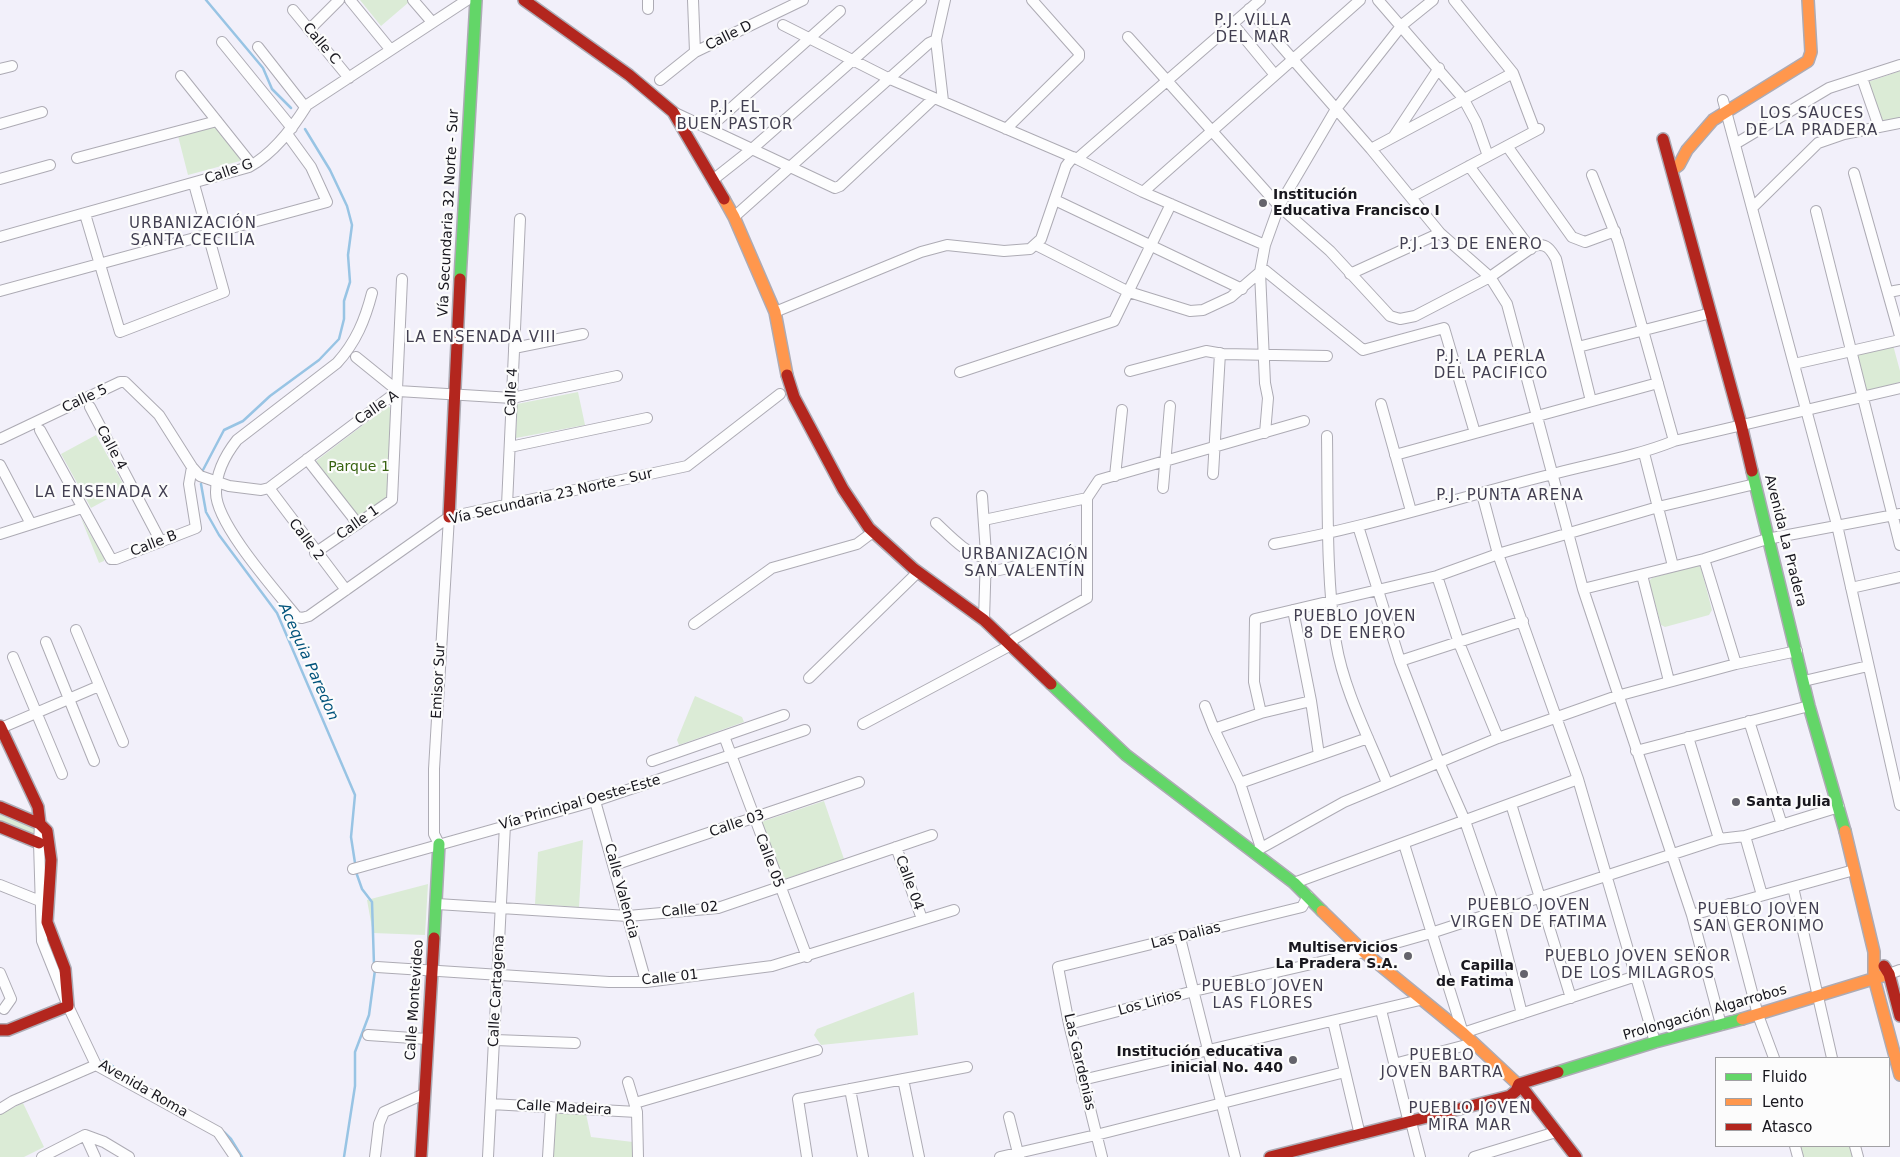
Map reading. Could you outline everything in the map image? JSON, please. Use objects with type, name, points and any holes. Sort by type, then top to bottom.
[{"type":"street","points":[[310,30],[339,0]]},
{"type":"street","points":[[350,0],[390,48]]},
{"type":"street","points":[[414,0],[432,22]]},
{"type":"street","name":"Calle G","points":[[0,237],[194,184],[252,165],[268,154],[289,131],[305,107],[390,48],[467,0]]},
{"type":"street","name":"Vía Secundaria 32 Norte - Sur","points":[[449,517],[476,0]]},
{"type":"street","points":[[524,0],[629,75],[673,112],[830,186],[840,186],[939,99]]},
{"type":"street","points":[[694,0],[695,52]]},
{"type":"street","name":"Calle D","points":[[660,80],[695,52],[803,0]]},
{"type":"street","points":[[714,179],[752,149],[921,0]]},
{"type":"street","points":[[939,99],[936,40],[945,0]]},
{"type":"street","points":[[1006,129],[1079,57],[1079,53],[1032,0]]},
{"type":"street","points":[[775,312],[921,252],[947,245],[1012,251],[1030,249],[1036,246],[1055,200],[1066,166],[1260,0]]},
{"type":"street","points":[[1143,192],[1360,0]]},
{"type":"street","points":[[1378,0],[1402,25],[1464,98],[1476,122],[1488,156]]},
{"type":"street","points":[[1266,433],[1268,398],[1264,355],[1261,270],[1265,245],[1279,206],[1336,109],[1402,25],[1433,0]]},
{"type":"street","points":[[1411,197],[1538,130],[1512,73],[1454,0]]},
{"type":"street","points":[[1672,170],[1679,165],[1687,150],[1725,105],[1808,61],[1811,52],[1808,0]]},
{"type":"street","name":"Calle C","points":[[293,10],[349,78]]},
{"type":"street","points":[[1249,10],[1336,109],[1440,233],[1490,277],[1507,304],[1583,589],[1617,696],[1692,915],[1721,1025]]},
{"type":"street","points":[[709,128],[840,11]]},
{"type":"street","points":[[1233,24],[1275,75]]},
{"type":"street","points":[[783,25],[890,79],[1075,158],[1143,192],[1265,245]]},
{"type":"street","points":[[1128,37],[1279,206],[1330,251],[1385,313],[1400,319],[1415,316],[1490,277],[1538,245],[1545,246],[1551,250],[1556,259],[1591,401]]},
{"type":"street","points":[[734,217],[929,43],[936,40]]},
{"type":"street","points":[[0,292],[327,202],[311,166],[289,131],[222,42]]},
{"type":"street","points":[[258,47],[305,107]]},
{"type":"street","points":[[1735,144],[1829,88],[1900,65]]},
{"type":"street","points":[[0,69],[12,66]]},
{"type":"street","points":[[1393,137],[1438,68]]},
{"type":"street","points":[[1371,150],[1512,73]]},
{"type":"street","points":[[181,76],[252,165]]},
{"type":"street","points":[[1862,78],[1879,127]]},
{"type":"street","points":[[1725,105],[1837,525],[1900,805]]},
{"type":"street","points":[[0,124],[42,112]]},
{"type":"street","points":[[673,112],[714,179],[734,217],[775,312],[785,368],[794,397],[843,489],[873,532],[918,572],[984,620],[1126,755],[1257,850],[1308,896],[1364,952],[1420,1000],[1463,1033],[1518,1084],[1576,1157]]},
{"type":"street","points":[[77,158],[217,121]]},
{"type":"street","points":[[1752,208],[1818,143],[1844,134],[1900,123]]},
{"type":"street","name":"Avenida La Pradera","points":[[1664,139],[1741,424],[1767,539],[1797,650],[1809,706],[1839,807],[1874,952],[1874,978],[1900,1075]]},
{"type":"street","points":[[1507,146],[1572,237],[1585,242],[1615,231]]},
{"type":"street","points":[[0,179],[50,164]]},
{"type":"street","points":[[1469,166],[1531,249]]},
{"type":"street","points":[[1794,364],[1900,338],[1889,292],[1854,174]]},
{"type":"street","points":[[1592,175],[1615,231],[1674,441]]},
{"type":"street","points":[[85,214],[120,332],[224,292],[194,184]]},
{"type":"street","points":[[1055,200],[1242,288]]},
{"type":"street","points":[[960,372],[1088,328],[1112,322],[1130,292],[1171,204]]},
{"type":"street","points":[[1816,211],[1851,351],[1896,515],[1900,545]]},
{"type":"street","name":"Calle 4","points":[[507,505],[520,219]]},
{"type":"street","points":[[1350,274],[1440,233]]},
{"type":"street","points":[[1036,246],[1130,292],[1190,311],[1203,310],[1218,304],[1242,288],[1261,270]]},
{"type":"street","points":[[1261,270],[1363,350],[1444,328],[1474,433]]},
{"type":"street","name":"Calle 1","points":[[316,553],[392,500],[402,279]]},
{"type":"street","points":[[1889,292],[1900,290]]},
{"type":"street","points":[[269,488],[261,490],[218,482],[225,454],[237,440],[337,363],[348,351],[366,318],[372,293]]},
{"type":"street","points":[[1578,347],[1710,313]]},
{"type":"street","points":[[514,348],[583,334]]},
{"type":"street","points":[[1130,371],[1206,350],[1220,353],[1327,356]]},
{"type":"street","points":[[1213,474],[1220,353]]},
{"type":"street","points":[[356,358],[398,391]]},
{"type":"street","name":"Calle A","points":[[269,488],[398,391],[512,398],[617,376]]},
{"type":"street","name":"Calle 5","points":[[0,439],[120,382],[125,382],[159,415],[192,468],[200,476],[218,482]]},
{"type":"street","points":[[1395,455],[1658,383]]},
{"type":"street","points":[[1274,544],[1328,534],[1553,474],[1644,453],[1674,441],[1741,424],[1807,411],[1900,388]]},
{"type":"street","name":"Vía Secundaria 23 Norte - Sur","points":[[218,482],[216,493],[220,513],[230,530],[297,617],[302,618],[309,616],[449,517],[687,466],[780,394]]},
{"type":"street","points":[[1381,404],[1411,511]]},
{"type":"street","points":[[1163,488],[1170,406]]},
{"type":"street","name":"Calle 4","points":[[90,407],[161,542]]},
{"type":"street","points":[[1115,476],[1122,410]]},
{"type":"street","points":[[510,448],[647,418]]},
{"type":"street","points":[[863,724],[1011,645],[1014,639],[1087,598],[1087,498],[1099,480],[1304,421]]},
{"type":"street","points":[[0,534],[82,508],[40,430]]},
{"type":"street","points":[[1327,436],[1328,534],[1336,644],[1348,685],[1387,783]]},
{"type":"street","points":[[1644,453],[1673,566]]},
{"type":"street","points":[[307,459],[358,524]]},
{"type":"street","points":[[0,465],[32,524]]},
{"type":"street","name":"Calle B","points":[[82,508],[111,559],[161,542],[196,528],[189,484],[192,468]]},
{"type":"street","points":[[1261,713],[1254,682],[1255,619],[1437,576],[1498,554],[1658,508],[1755,484]]},
{"type":"street","name":"Calle 2","points":[[269,488],[316,553],[346,590]]},
{"type":"street","points":[[1482,494],[1498,554],[1578,779],[1608,875],[1655,1042]]},
{"type":"street","points":[[982,496],[986,558],[984,620]]},
{"type":"street","points":[[984,520],[1087,498]]},
{"type":"street","points":[[1583,589],[1704,559],[1767,539],[1896,515]]},
{"type":"street","name":"Emisor Sur","points":[[439,844],[434,834],[434,769],[449,517]]},
{"type":"street","points":[[936,523],[957,543],[978,556],[986,558]]},
{"type":"street","points":[[1358,526],[1400,661],[1439,762],[1465,821],[1496,911],[1522,1014]]},
{"type":"street","points":[[694,624],[772,568],[857,544],[873,532]]},
{"type":"street","points":[[986,573],[1087,550]]},
{"type":"street","points":[[1704,559],[1736,664]]},
{"type":"street","points":[[809,678],[918,572]]},
{"type":"street","points":[[1642,575],[1669,681]]},
{"type":"street","points":[[1437,576],[1459,643],[1498,738]]},
{"type":"street","points":[[1851,588],[1900,577]]},
{"type":"street","points":[[1293,610],[1311,701],[1319,755]]},
{"type":"street","points":[[1400,661],[1523,621]]},
{"type":"street","points":[[76,630],[123,742]]},
{"type":"street","points":[[46,642],[94,761]]},
{"type":"street","points":[[1257,850],[1344,802],[1498,738],[1617,696],[1669,681],[1797,650]]},
{"type":"street","points":[[13,657],[62,774]]},
{"type":"street","points":[[1804,681],[1868,666]]},
{"type":"street","points":[[40,824],[38,807],[0,727],[99,686]]},
{"type":"street","points":[[1214,729],[1261,713],[1311,701]]},
{"type":"street","points":[[1205,706],[1240,783],[1257,850]]},
{"type":"street","points":[[1636,751],[1809,706]]},
{"type":"street","name":"Vía Principal Oeste-Este","points":[[652,761],[784,715]]},
{"type":"street","points":[[1749,721],[1782,825]]},
{"type":"street","name":"Vía Principal Oeste-Este","points":[[353,870],[505,825],[595,801],[805,730]]},
{"type":"street","name":"Calle 05","points":[[724,736],[779,887],[807,957]]},
{"type":"street","points":[[1688,737],[1720,839]]},
{"type":"street","points":[[1240,783],[1368,738]]},
{"type":"street","points":[[0,748],[13,754]]},
{"type":"street","points":[[1294,883],[1578,779]]},
{"type":"street","name":"Calle 03","points":[[614,865],[859,782]]},
{"type":"street","name":"Calle Valencia","points":[[595,801],[646,982]]},
{"type":"street","points":[[1511,804],[1570,998]]},
{"type":"street","points":[[0,807],[40,824],[47,831],[51,860],[48,922],[65,969],[68,1006],[8,1030],[0,1030]]},
{"type":"street","name":"Los Lirios","points":[[1069,1024],[1194,991],[1364,952],[1431,933],[1720,839],[1746,836],[1839,807]]},
{"type":"street","name":"Avenida Roma","points":[[40,824],[42,941],[68,1006],[96,1065],[218,1132],[235,1157]]},
{"type":"street","name":"Calle Cartagena","points":[[488,1157],[499,974],[505,825]]},
{"type":"street","points":[[0,827],[39,843]]},
{"type":"street","name":"Calle 02","points":[[436,904],[628,916],[718,908],[932,835]]},
{"type":"street","points":[[1746,836],[1762,895]]},
{"type":"street","name":"Calle Montevideo","points":[[421,1157],[430,970],[439,844]]},
{"type":"street","points":[[1404,844],[1463,1033]]},
{"type":"street","name":"Calle 04","points":[[896,847],[922,919]]},
{"type":"street","points":[[1692,915],[1854,870]]},
{"type":"street","points":[[0,885],[40,901]]},
{"type":"street","points":[[1794,887],[1832,1057]]},
{"type":"street","name":"Las Dalias","points":[[1058,967],[1302,907],[1308,896]]},
{"type":"street","points":[[1729,904],[1758,1015],[1774,1057]]},
{"type":"street","name":"Calle 01","points":[[377,967],[609,982],[646,982],[772,966],[807,957],[954,910]]},
{"type":"street","points":[[1180,938],[1235,1157]]},
{"type":"street","name":"Avenida La Pradera","points":[[1874,952],[1894,972],[1900,1016]]},
{"type":"street","name":"Las Gardenias","points":[[1058,967],[1069,1024],[1102,1157]]},
{"type":"street","name":"Prolongación Algarrobos","points":[[1518,1084],[1655,1042],[1758,1015],[1894,972]]},
{"type":"street","points":[[0,973],[11,999],[4,1009]]},
{"type":"street","points":[[1463,1033],[1636,976]]},
{"type":"street","points":[[1082,1080],[1420,1000]]},
{"type":"street","points":[[1381,1010],[1420,1157]]},
{"type":"street","points":[[1333,1021],[1360,1135]]},
{"type":"street","points":[[368,1035],[427,1039]]},
{"type":"street","points":[[494,1040],[575,1043]]},
{"type":"street","points":[[1394,1064],[1474,1043]]},
{"type":"street","name":"Calle Madeira","points":[[491,1104],[636,1108],[818,1050]]},
{"type":"street","points":[[0,1109],[13,1101],[96,1065]]},
{"type":"street","points":[[807,1157],[798,1099],[967,1067]]},
{"type":"street","points":[[1000,1157],[1096,1135],[1345,1072]]},
{"type":"street","points":[[902,1079],[920,1157]]},
{"type":"street","points":[[628,1082],[636,1108],[638,1157]]},
{"type":"street","points":[[1270,1157],[1284,1155],[1510,1096],[1516,1091],[1518,1084]]},
{"type":"street","points":[[850,1089],[863,1157]]},
{"type":"street","points":[[375,1157],[379,1124],[384,1112],[424,1094]]},
{"type":"street","points":[[548,1157],[551,1107]]},
{"type":"street","points":[[1009,1117],[1018,1154]]},
{"type":"street","points":[[1474,1157],[1491,1155],[1556,1132]]},
{"type":"street","points":[[42,1157],[85,1135],[104,1142],[129,1157]]},
{"type":"street","points":[[85,1135],[96,1157]]},
{"type":"green space","points":[[360,0],[408,0],[409,2],[381,26]]},
{"type":"green space","points":[[1900,71],[1900,120],[1881,122],[1868,82]]},
{"type":"green space","points":[[214,124],[240,156],[240,161],[188,175],[178,136]]},
{"type":"green space","points":[[1893,345],[1900,371],[1900,382],[1864,393],[1854,355]]},
{"type":"green space","points":[[578,392],[585,425],[516,438],[517,404]]},
{"type":"green space","name":"Parque 1","points":[[388,406],[392,409],[389,497],[358,517],[316,461]]},
{"type":"green space","points":[[96,435],[126,489],[91,508],[61,454]]},
{"type":"green space","points":[[81,518],[104,558],[104,561],[99,563]]},
{"type":"green space","points":[[1697,565],[1701,568],[1712,610],[1709,615],[1665,627],[1661,625],[1649,581],[1652,578]]},
{"type":"green space","points":[[695,696],[742,717],[744,722],[679,745],[677,740]]},
{"type":"green space","points":[[824,801],[844,859],[782,880],[761,822]]},
{"type":"green space","points":[[0,814],[37,829],[38,836],[0,823]]},
{"type":"green space","points":[[583,840],[579,907],[535,904],[538,852]]},
{"type":"green space","points":[[428,884],[425,935],[373,933],[367,900]]},
{"type":"green space","points":[[914,992],[918,1035],[821,1045],[814,1035],[817,1029]]},
{"type":"green space","points":[[23,1103],[44,1147],[24,1157],[0,1157],[0,1114]]},
{"type":"green space","points":[[560,1111],[586,1114],[591,1137],[633,1142],[632,1157],[553,1157],[556,1114]]},
{"type":"green space","points":[[1798,1147],[1851,1147],[1854,1157],[1801,1157]]},
{"type":"waterway","name":"Acequia Paredon","points":[[206,0],[263,68],[272,89],[291,108]]},
{"type":"waterway","name":"Acequia Paredon","points":[[203,470],[224,430],[243,421],[270,396],[319,360],[339,339],[344,319],[344,301],[350,282],[348,255],[352,225],[347,206],[330,170],[305,129]]},
{"type":"waterway","name":"Acequia Paredon","points":[[201,484],[206,512],[219,535],[277,613],[355,795],[351,837],[355,863]]},
{"type":"waterway","name":"Acequia Paredon","points":[[356,872],[362,889],[372,902],[374,965]]},
{"type":"waterway","name":"Acequia Paredon","points":[[344,1157],[355,1086],[355,1052],[369,1015],[375,970]]},
{"type":"waterway","points":[[104,1060],[128,1077]]},
{"type":"waterway","points":[[224,1132],[231,1139],[242,1157]]},
{"type":"traffic: fast","points":[[460,279],[476,0]]},
{"type":"traffic: fast","points":[[1752,471],[1809,706],[1845,831]]},
{"type":"traffic: fast","points":[[1051,684],[1126,755],[1294,883],[1322,911]]},
{"type":"traffic: fast","points":[[434,938],[439,844]]},
{"type":"traffic: fast","points":[[1558,1072],[1655,1042],[1742,1019]]},
{"type":"traffic: slow","points":[[1672,170],[1679,165],[1687,150],[1713,120],[1808,61],[1811,52],[1808,0]]},
{"type":"traffic: slow","points":[[724,199],[734,217],[775,312],[787,375]]},
{"type":"traffic: slow","points":[[1845,831],[1874,952],[1874,978],[1900,1075]]},
{"type":"traffic: slow","points":[[1322,911],[1364,952],[1463,1033],[1525,1091]]},
{"type":"traffic: slow","points":[[1742,1019],[1889,974]]},
{"type":"traffic: jam","points":[[524,0],[629,75],[673,112],[724,199]]},
{"type":"traffic: jam","points":[[1663,139],[1741,424],[1752,471]]},
{"type":"traffic: jam","points":[[449,517],[460,279]]},
{"type":"traffic: jam","points":[[787,375],[794,397],[843,489],[869,528],[914,569],[984,620],[1051,684]]},
{"type":"traffic: jam","points":[[0,726],[38,807],[40,824]]},
{"type":"traffic: jam","points":[[0,807],[40,824],[47,831],[51,860],[47,922],[65,969],[68,1006],[8,1030],[0,1030]]},
{"type":"traffic: jam","points":[[0,827],[39,843]]},
{"type":"traffic: jam","points":[[421,1157],[434,938]]},
{"type":"traffic: jam","points":[[1884,966],[1889,974],[1900,1016]]},
{"type":"traffic: jam","points":[[1270,1157],[1510,1096],[1516,1091],[1519,1084],[1558,1072]]},
{"type":"traffic: jam","points":[[1525,1091],[1576,1157]]},
{"type":"place","name":"Institución Educativa Francisco I","points":[[1263,203]]},
{"type":"place","name":"Santa Julia","points":[[1736,802]]},
{"type":"place","name":"Multiservicios La Pradera S.A.","points":[[1408,956]]},
{"type":"place","name":"Capilla de Fatima","points":[[1524,974]]},
{"type":"place","name":"Institución educativa inicial No. 440","points":[[1293,1060]]},
{"type":"district","name":"P.J. VILLA DEL MAR","points":[[1253,30]]},
{"type":"district","name":"P.J. EL BUEN PASTOR","points":[[735,116]]},
{"type":"district","name":"LOS SAUCES DE LA PRADERA","points":[[1812,122]]},
{"type":"district","name":"URBANIZACIÓN SANTA CECILIA","points":[[193,232]]},
{"type":"district","name":"P.J. 13 DE ENERO","points":[[1471,245]]},
{"type":"district","name":"LA ENSENADA VIII","points":[[481,338]]},
{"type":"district","name":"P.J. LA PERLA DEL PACIFICO","points":[[1491,366]]},
{"type":"district","name":"LA ENSENADA X","points":[[102,493]]},
{"type":"district","name":"P.J. PUNTA ARENA","points":[[1510,496]]},
{"type":"district","name":"URBANIZACIÓN SAN VALENTÍN","points":[[1025,564]]},
{"type":"district","name":"PUEBLO JOVEN 8 DE ENERO","points":[[1355,626]]},
{"type":"district","name":"PUEBLO JOVEN VIRGEN DE FATIMA","points":[[1529,914]]},
{"type":"district","name":"PUEBLO JOVEN SAN GERONIMO","points":[[1759,918]]},
{"type":"district","name":"PUEBLO JOVEN SEÑOR DE LOS MILAGROS","points":[[1638,966]]},
{"type":"district","name":"PUEBLO JOVEN LAS FLORES","points":[[1263,996]]},
{"type":"district","name":"PUEBLO JOVEN BARTRA","points":[[1442,1064]]},
{"type":"district","name":"PUEBLO JOVEN MIRA MAR","points":[[1470,1118]]}]
